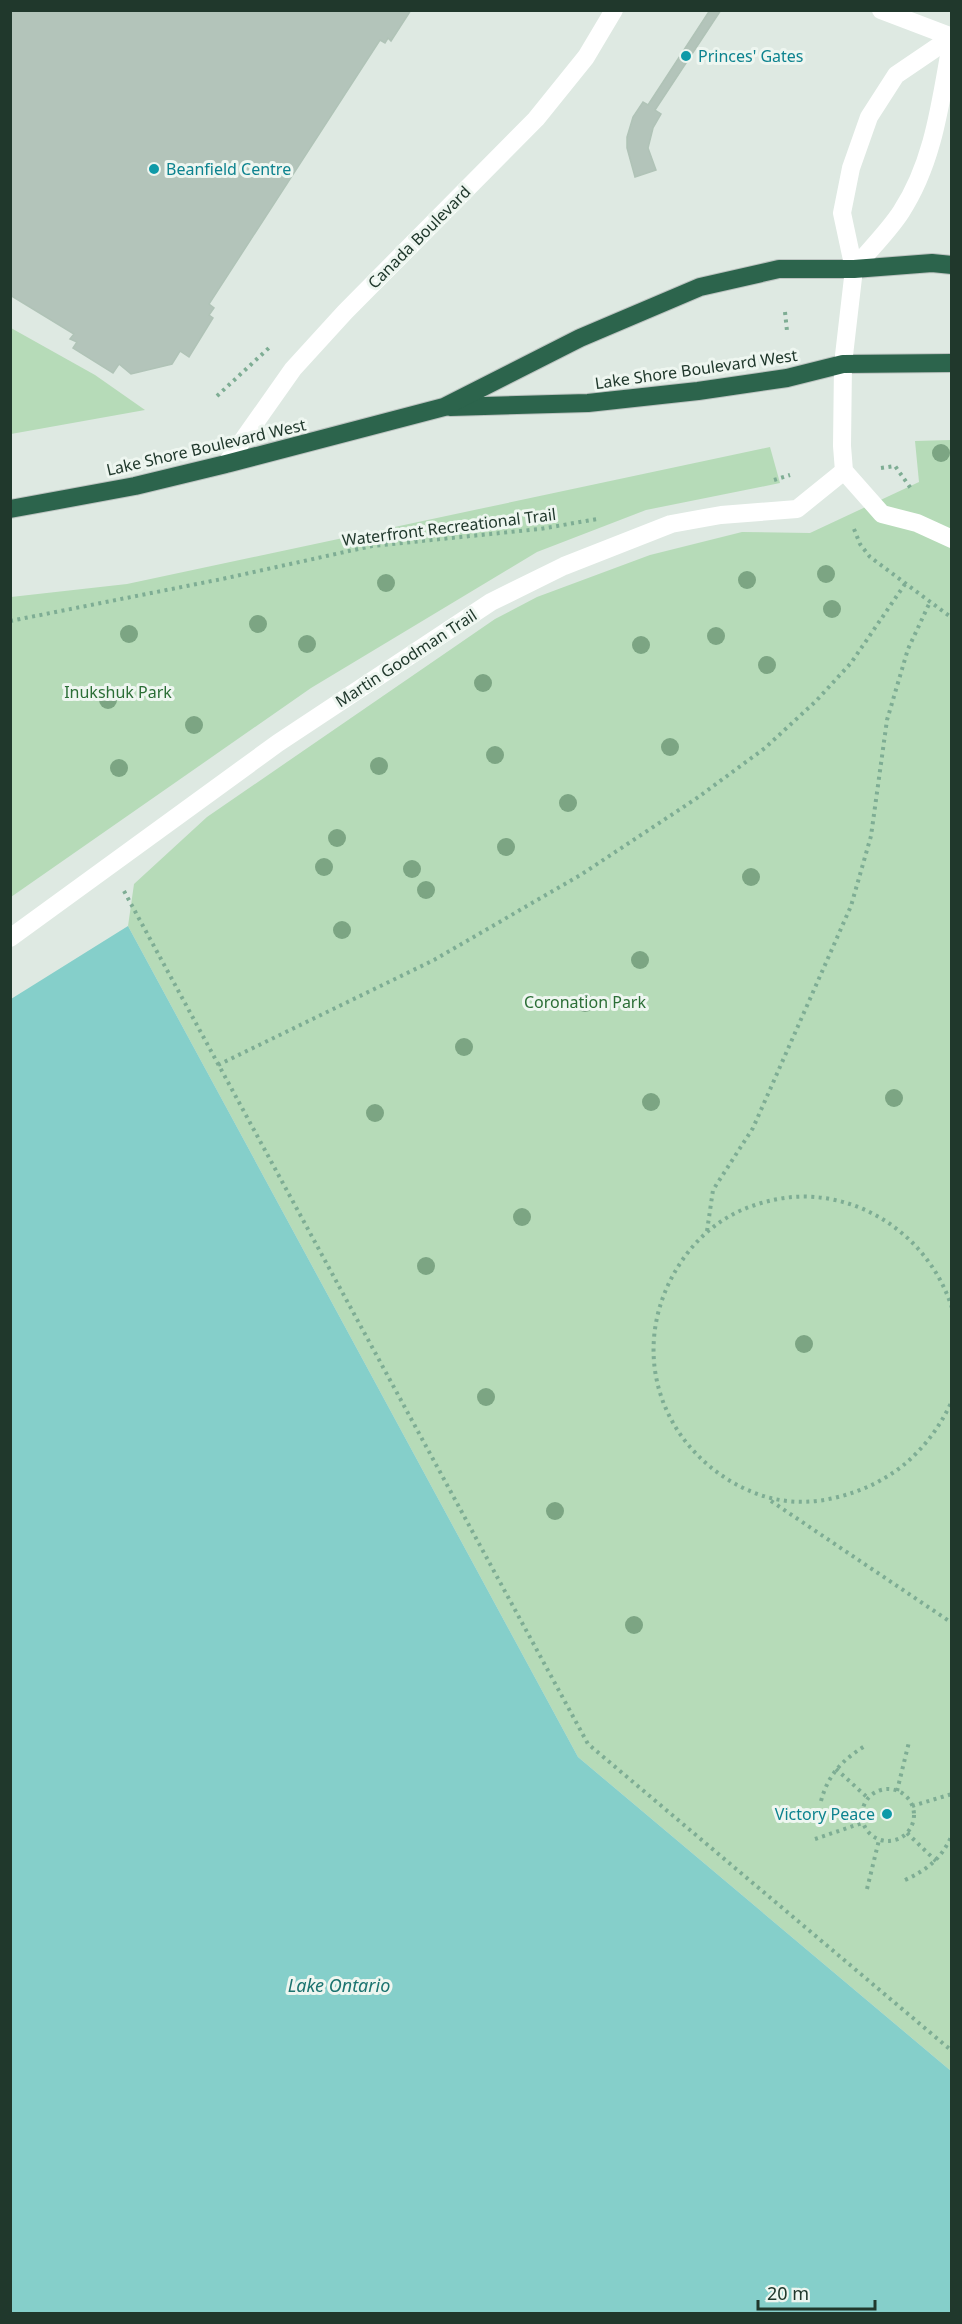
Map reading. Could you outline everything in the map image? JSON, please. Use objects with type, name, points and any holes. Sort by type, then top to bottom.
[{"type":"highway","name":"Lake Shore Boulevard West","points":[[10,509],[135,486],[226,465],[444,407],[580,338],[700,287],[779,269],[951,265]]},
{"type":"highway","name":"Lake Shore Boulevard West","points":[[444,407],[588,403],[698,391],[787,378],[843,364],[951,363]]},
{"type":"street","name":"Canada Boulevard","points":[[226,465],[293,369],[345,312],[536,119],[586,57],[614,10]]},
{"type":"street","points":[[880,10],[951,38]]},
{"type":"street","points":[[854,269],[901,212],[918,178],[934,134],[951,38]]},
{"type":"street","points":[[951,38],[896,75],[869,117],[851,168],[842,213],[854,269],[843,364],[844,471],[882,514],[917,523],[951,539]]},
{"type":"street","name":"Martin Goodman Trail","points":[[10,938],[278,743],[490,602],[564,566],[671,524],[721,515],[797,509],[844,471]]},
{"type":"path","points":[[785,312],[787,331]]},
{"type":"path","points":[[766,482],[784,476]]},
{"type":"path","name":"Waterfront Recreational Trail","points":[[10,621],[189,586],[372,546],[540,530],[602,518]]},
{"type":"path","points":[[852,524],[867,554],[951,618]]},
{"type":"path","points":[[218,1065],[434,960],[582,874],[698,798],[765,748],[816,701],[851,663],[905,584]]},
{"type":"path","points":[[707,1231],[713,1190],[753,1128],[851,906],[871,836],[887,720],[908,649],[930,602]]},
{"type":"path","points":[[110,864],[588,1744],[951,2051]]},
{"type":"path","points":[[951,1308],[937,1274],[915,1245],[879,1216],[857,1206],[831,1199],[804,1196],[781,1198],[743,1209],[707,1231],[688,1251],[662,1296],[655,1323],[653,1354],[659,1390],[676,1430],[688,1445],[719,1474],[751,1493],[767,1498],[801,1503],[820,1501],[878,1483],[902,1467],[922,1447],[933,1433],[951,1401]]},
{"type":"path","points":[[767,1498],[951,1623]]},
{"type":"path","points":[[897,1791],[909,1742]]},
{"type":"path","points":[[821,1801],[826,1784],[836,1769],[849,1756],[865,1746]]},
{"type":"path","points":[[836,1769],[868,1798]]},
{"type":"path","points":[[881,1790],[897,1791],[909,1799],[913,1820],[907,1833],[894,1841],[879,1840],[866,1830],[862,1823],[862,1809],[868,1798],[881,1790]]},
{"type":"path","points":[[912,1806],[951,1794]]},
{"type":"path","points":[[815,1839],[862,1823]]},
{"type":"path","points":[[907,1833],[936,1861]]},
{"type":"path","points":[[905,1880],[922,1872],[936,1861],[951,1836]]},
{"type":"path","points":[[867,1889],[879,1840]]},
{"type":"green space","points":[[11,328],[95,375],[145,410],[11,434]]},
{"type":"green space","name":"Coronation Park","points":[[951,440],[951,2071],[578,1757],[128,926],[134,884],[207,817],[495,619],[537,597],[650,555],[742,532],[810,533],[919,482],[915,441]]},
{"type":"green space","name":"Inukshuk Park","points":[[770,447],[780,483],[646,510],[537,552],[311,688],[11,897],[11,597],[127,584]]},
{"type":"water","name":"Lake Ontario","points":[[128,926],[578,1757],[951,2071],[951,2313],[11,2313],[11,999]]},
{"type":"building","name":"Beanfield Centre","points":[[10,10],[411,10],[391,41],[388,38],[385,43],[380,40],[209,304],[214,308],[209,315],[213,318],[189,357],[180,351],[172,364],[131,374],[119,364],[113,373],[73,348],[77,342],[70,339],[74,334],[10,295]]},
{"type":"building","name":"Princes' Gates","points":[[710,10],[721,10],[655,110],[661,114],[653,128],[648,148],[656,170],[635,177],[627,148],[627,137],[633,117],[643,102],[648,105]]},
{"type":"place","name":"Princes' Gates","points":[[686,56]]},
{"type":"place","name":"Beanfield Centre","points":[[154,169]]},
{"type":"place","name":"Victory Peace","points":[[887,1814]]}]
